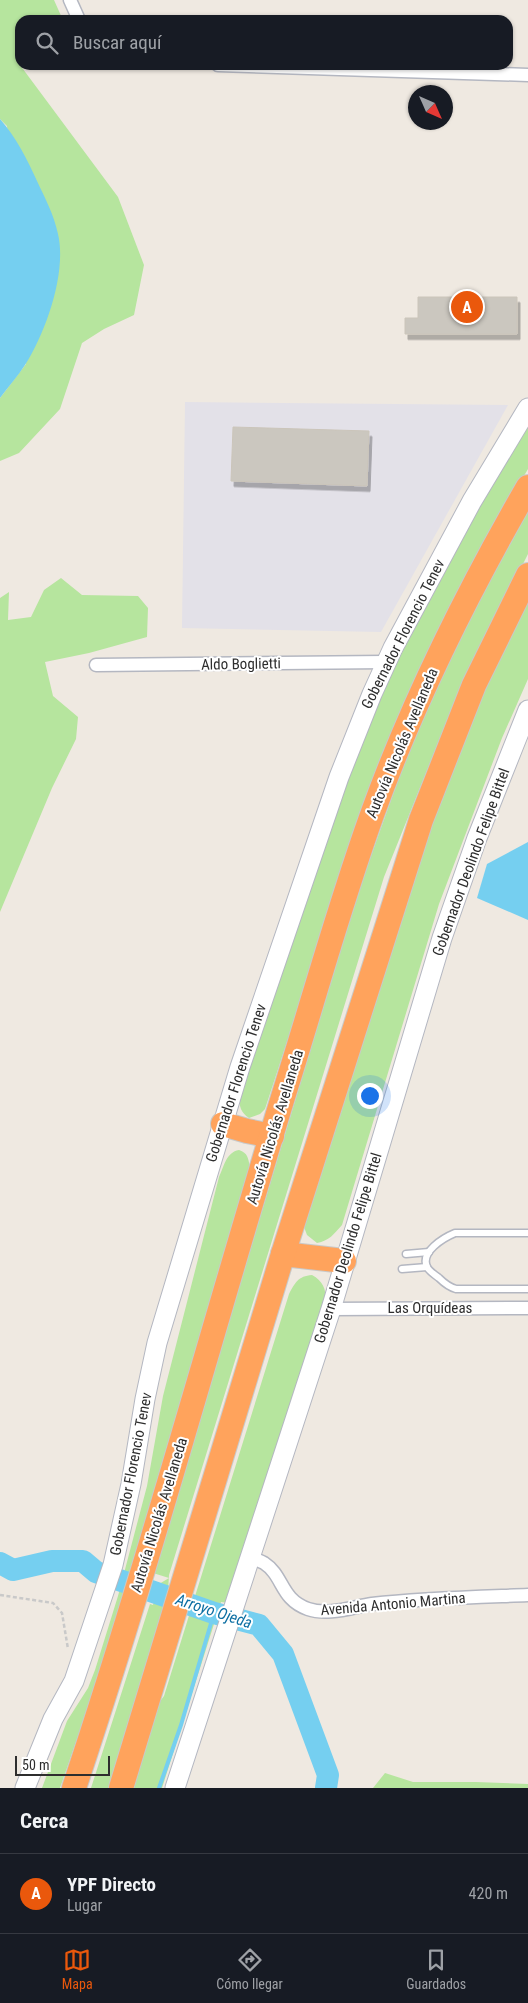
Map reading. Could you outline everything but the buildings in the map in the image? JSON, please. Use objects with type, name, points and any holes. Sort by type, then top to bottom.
[{"type":"highway","name":"Autovía Nicolás Avellaneda","points":[[74,1788],[142,1572],[350,882],[387,775],[450,632],[528,487]]},
{"type":"highway","points":[[121,1788],[283,1254],[421,820],[474,685],[528,575]]},
{"type":"highway","points":[[222,1124],[272,1136]]},
{"type":"highway","points":[[283,1254],[344,1260]]},
{"type":"street","points":[[70,0],[77,15]]},
{"type":"street","points":[[373,70],[528,75]]},
{"type":"street","name":"Gobernador Florencio Tenev","points":[[25,1788],[53,1719],[76,1674],[113,1565],[131,1484],[145,1398],[157,1343],[222,1124],[310,859],[354,737],[386,662],[472,501],[528,408]]},
{"type":"street","name":"Aldo Boglietti","points":[[96,665],[386,662]]},
{"type":"street","name":"Gobernador Deolindo Felipe Bittel","points":[[175,1788],[331,1309],[344,1260],[442,938],[477,838],[528,710]]},
{"type":"street","name":"Las Orquídeas","points":[[331,1309],[528,1308]]},
{"type":"street","name":"Avenida Antonio Martina","points":[[250,1557],[265,1564],[274,1573],[290,1598],[306,1608],[318,1612],[372,1604],[443,1598],[528,1595]]},
{"type":"lane","points":[[528,1233],[455,1233],[445,1238],[429,1252],[426,1258],[427,1267],[448,1286],[456,1289],[528,1289]]},
{"type":"lane","points":[[406,1254],[429,1252]]},
{"type":"lane","points":[[402,1269],[427,1267]]},
{"type":"path","points":[[0,1595],[53,1603],[62,1613],[70,1662],[76,1674]]},
{"type":"shaded area","points":[[185,402],[508,405],[381,632],[182,628]]},
{"type":"green space","points":[[0,0],[54,0],[61,15],[15,15],[15,70],[24,70],[118,197],[144,265],[134,315],[104,329],[82,343],[60,409],[19,453],[0,461],[0,398],[26,364],[7,126],[0,119]]},
{"type":"green space","points":[[528,419],[528,469],[489,536],[330,910],[265,1109],[260,1114],[249,1118],[241,1109],[239,1096],[359,746],[399,653],[436,582]]},
{"type":"green space","points":[[528,510],[528,554],[457,696],[384,877],[169,1578],[153,1573],[357,895],[407,756],[451,653]]},
{"type":"green space","points":[[61,578],[82,595],[138,596],[148,608],[147,637],[89,653],[45,662],[53,696],[78,717],[76,739],[52,788],[0,912],[0,598],[9,592],[8,620],[31,617],[44,590]]},
{"type":"green space","points":[[528,596],[528,679],[502,738],[439,904],[342,1225],[328,1239],[317,1243],[307,1235],[304,1227],[306,1216],[326,1159],[394,925],[464,728]]},
{"type":"green space","points":[[239,1150],[246,1154],[250,1167],[126,1598],[60,1788],[42,1788],[67,1721],[88,1688],[118,1596],[147,1486],[163,1396],[219,1177],[228,1157]]},
{"type":"green space","points":[[312,1275],[323,1286],[326,1301],[229,1603],[221,1602],[162,1788],[133,1788],[158,1704],[164,1696],[289,1294],[295,1283]]},
{"type":"green space","points":[[169,1578],[167,1609],[112,1788],[91,1788],[150,1604],[153,1605],[159,1584]]},
{"type":"green space","points":[[385,1773],[413,1782],[528,1784],[528,1788],[373,1788]]},
{"type":"water","points":[[0,119],[21,148],[52,213],[58,234],[60,266],[53,301],[40,336],[25,365],[0,398]]},
{"type":"water","points":[[528,842],[528,920],[477,898],[487,864]]},
{"type":"waterway","name":"Arroyo Ojeda","points":[[0,1563],[13,1570],[52,1561],[83,1561],[96,1572],[214,1613],[259,1625],[283,1654],[328,1775],[326,1788]]},
{"type":"waterway","points":[[159,1788],[181,1725],[214,1613]]},
{"type":"place","name":"YPF Directo","points":[[467,307]]}]
